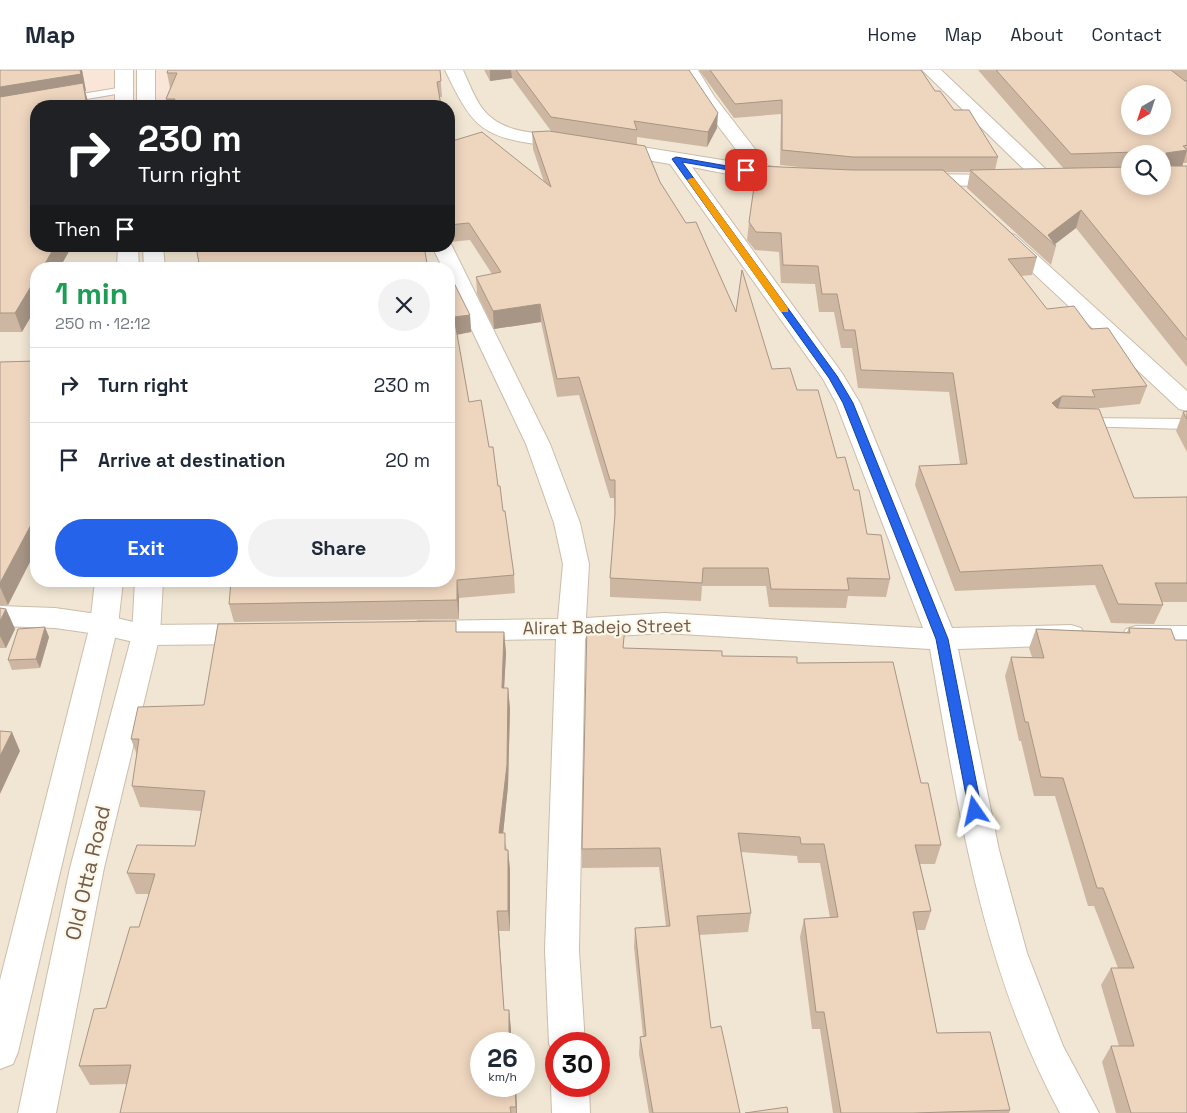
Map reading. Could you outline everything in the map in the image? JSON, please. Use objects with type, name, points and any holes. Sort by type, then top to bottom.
[{"type":"street","points":[[124,70],[124,98]]},
{"type":"street","points":[[146,70],[146,100]]},
{"type":"street","points":[[454,70],[486,132],[590,144],[763,173],[814,177]]},
{"type":"street","points":[[689,70],[706,98],[763,173]]},
{"type":"street","points":[[899,180],[1055,180],[931,70]]},
{"type":"street","points":[[676,159],[834,378],[848,403],[942,639],[982,850],[1010,953],[1048,1055],[1080,1113]]},
{"type":"street","points":[[946,181],[968,201]]},
{"type":"street","points":[[996,227],[1187,404]]},
{"type":"street","points":[[455,273],[538,444],[568,523],[576,564],[571,629],[562,950],[566,1032]]},
{"type":"street","points":[[0,1052],[104,625],[107,587]]},
{"type":"street","name":"Old Otta Road","points":[[37,1113],[88,868],[146,635],[149,587]]},
{"type":"street","points":[[0,616],[55,618],[104,625],[146,635],[284,633]]},
{"type":"street","name":"Alirat Badejo Street","points":[[393,632],[571,629],[664,623],[942,639],[1105,635],[1187,636]]},
{"type":"street","points":[[570,1097],[571,1113]]},
{"type":"lane","points":[[86,100],[124,98]]},
{"type":"lane","points":[[1066,422],[1187,424]]},
{"type":"shaded area","points":[[0,70],[176,70],[182,100],[30,100]]},
{"type":"shaded area","points":[[176,70],[1187,70],[1187,1113],[0,1113],[0,171],[30,234],[30,252],[455,252],[455,100],[182,100]]},
{"type":"building","points":[[0,70],[80,70],[81,74],[0,87]]},
{"type":"building","points":[[168,70],[440,70],[441,81],[437,82],[440,100],[175,100],[166,99],[177,73],[167,73]]},
{"type":"building","points":[[516,70],[689,70],[718,113],[708,132],[634,121],[637,130],[551,117]]},
{"type":"building","points":[[710,70],[921,70],[935,91],[940,91],[954,110],[969,110],[998,157],[853,157],[782,150],[782,100],[735,104]]},
{"type":"building","points":[[996,70],[1171,70],[1187,81],[1187,145],[1183,146],[1187,150],[1171,152],[1171,145],[1121,145],[1121,152],[1071,154]]},
{"type":"building","points":[[83,83],[86,100],[30,100],[30,252],[52,252],[46,262],[30,262],[30,288],[15,313],[0,313],[0,97]]},
{"type":"building","points":[[549,131],[645,146],[660,182],[686,223],[696,222],[736,312],[742,270],[772,369],[790,368],[797,390],[818,390],[837,458],[845,457],[854,490],[859,490],[867,534],[881,535],[890,579],[847,578],[849,590],[771,589],[768,568],[703,568],[702,583],[610,578],[615,514],[615,480],[610,480],[579,377],[557,379],[540,304],[493,311],[476,277],[501,272],[469,223],[455,224],[455,140],[482,132],[551,187],[532,132]]},
{"type":"building","points":[[757,166],[853,170],[943,170],[1037,257],[1008,259],[1047,309],[1074,306],[1091,329],[1108,328],[1147,386],[1092,390],[1095,397],[1062,396],[1052,403],[1057,408],[1099,409],[1134,498],[1187,497],[1187,583],[1155,583],[1163,605],[1118,604],[1102,565],[960,572],[919,466],[967,464],[953,373],[861,370],[855,330],[844,330],[837,294],[822,294],[818,266],[783,265],[781,233],[756,232],[749,222]]},
{"type":"building","points":[[1171,166],[1187,166],[1187,340],[1081,210],[1048,235],[1056,246],[970,170],[1121,167],[1121,195],[1171,195]]},
{"type":"building","points":[[197,252],[425,252],[427,262],[199,262]]},
{"type":"building","points":[[455,285],[470,315],[455,317]]},
{"type":"building","points":[[455,323],[469,402],[481,400],[489,447],[493,447],[514,575],[457,580],[457,600],[229,604],[230,587],[455,587]]},
{"type":"building","points":[[30,361],[30,527],[0,583],[0,362]]},
{"type":"building","points":[[1187,411],[1187,419],[1183,412]]},
{"type":"building","points":[[0,608],[6,609],[0,621]]},
{"type":"building","points":[[456,621],[456,632],[504,632],[502,688],[508,688],[507,765],[499,833],[505,833],[505,850],[508,850],[508,911],[497,911],[504,1010],[509,1010],[509,1032],[470,1032],[470,1097],[516,1097],[516,1107],[510,1107],[511,1113],[120,1113],[131,1065],[79,1066],[94,1009],[106,1008],[130,927],[139,927],[155,874],[127,873],[137,845],[195,846],[205,791],[132,786],[139,739],[131,739],[138,707],[204,705],[218,624]]},
{"type":"building","points":[[587,624],[625,626],[623,648],[722,651],[722,656],[797,657],[797,663],[893,662],[921,783],[928,783],[941,845],[915,845],[931,911],[913,912],[937,1033],[990,1032],[1010,1110],[841,1113],[824,1012],[816,1012],[804,919],[838,917],[824,844],[801,844],[800,837],[738,833],[751,913],[697,916],[711,1028],[721,1026],[740,1113],[653,1113],[640,1037],[646,1036],[635,928],[670,926],[660,848],[582,849]]},
{"type":"building","points":[[45,627],[36,659],[8,660],[18,629]]},
{"type":"building","points":[[1129,628],[1171,629],[1175,640],[1187,640],[1187,1113],[1131,1113],[1111,1046],[1134,1046],[1111,968],[1134,968],[1103,888],[1097,888],[1063,778],[1041,777],[1028,722],[1025,722],[1011,657],[1044,658],[1036,629],[1130,633]]},
{"type":"building","points":[[0,731],[12,732],[0,756]]},
{"type":"building","points":[[787,1107],[788,1113],[745,1113]]},
{"type":"slow traffic","points":[[691,180],[784,310]]},
{"type":"route","points":[[746,170],[676,159],[834,378],[848,403],[942,639],[975,811]]}]
